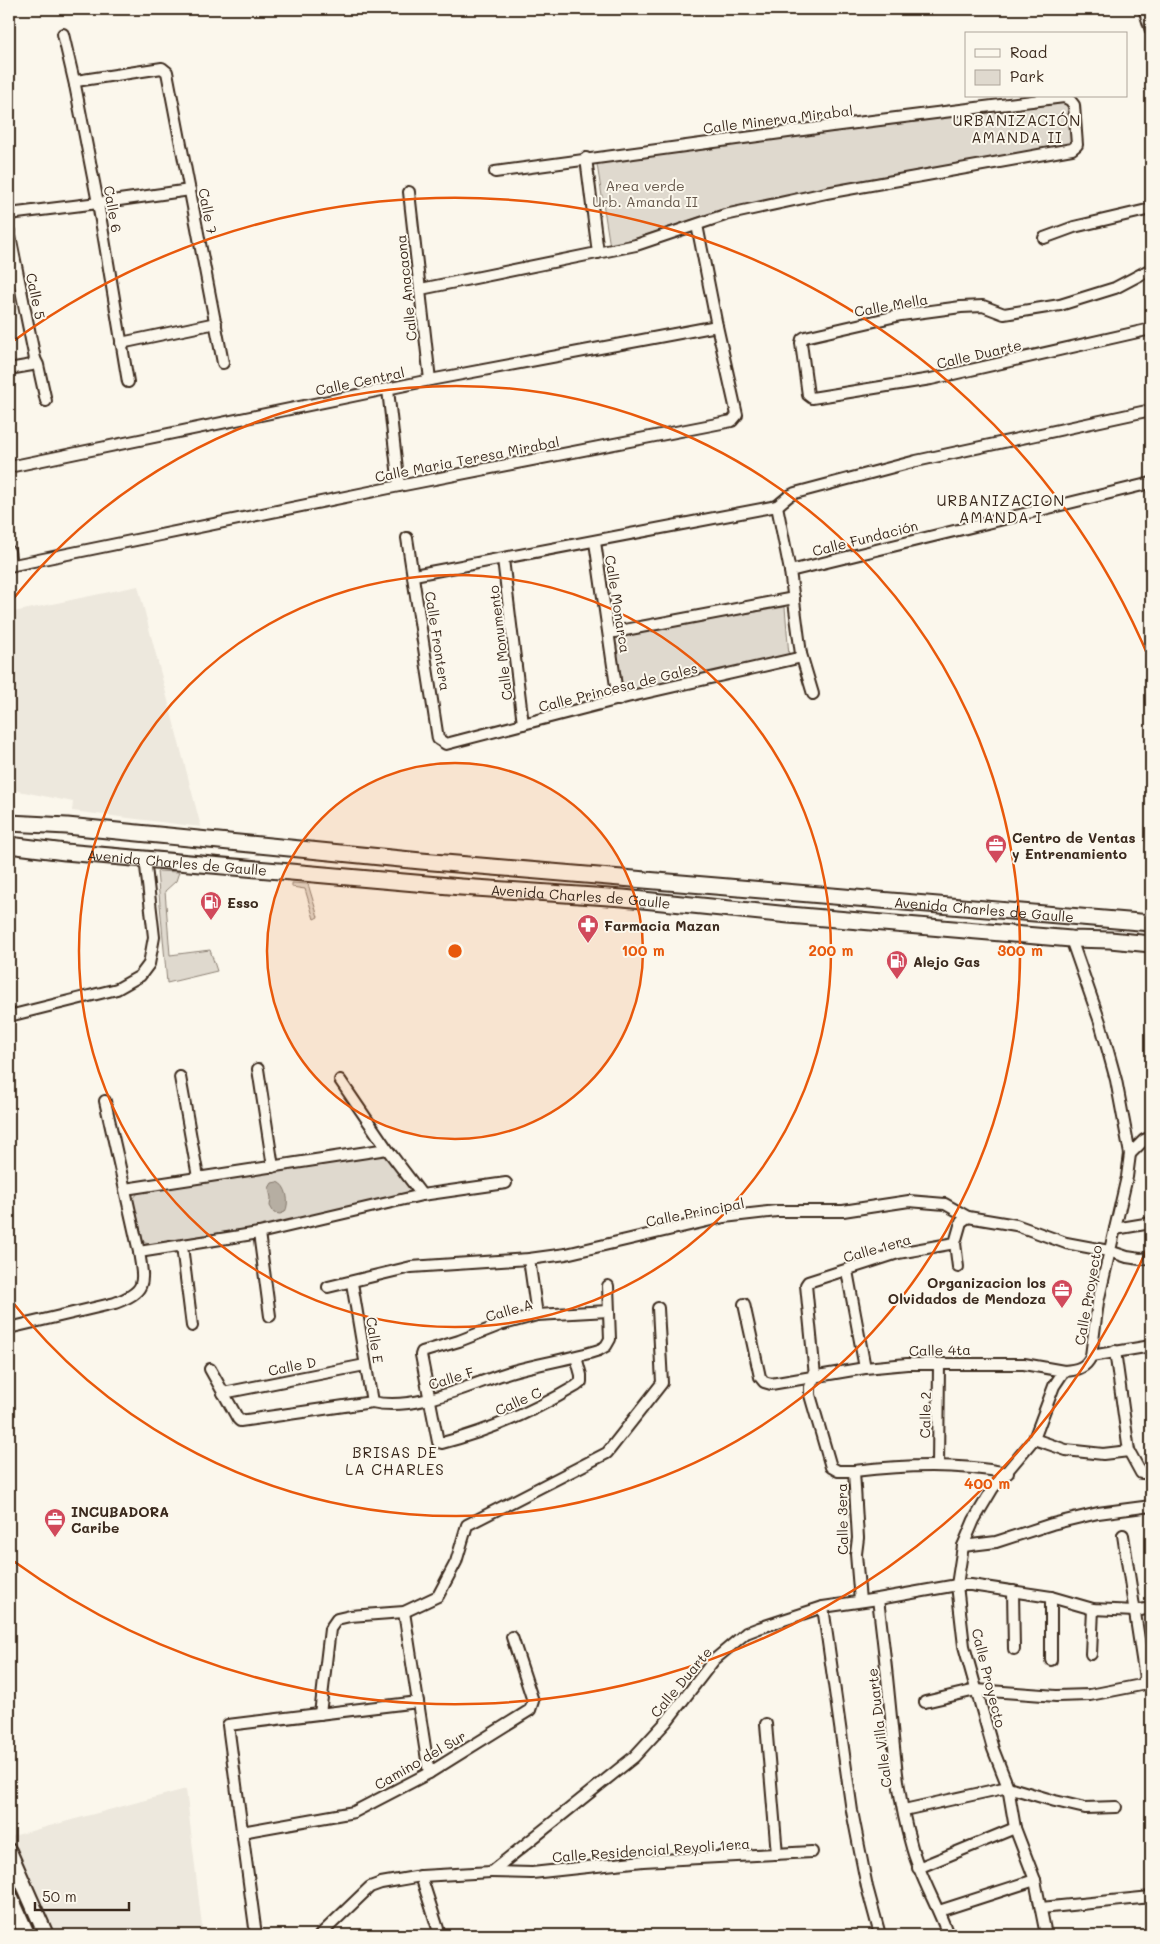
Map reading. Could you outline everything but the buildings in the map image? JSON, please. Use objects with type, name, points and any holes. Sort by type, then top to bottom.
[{"type":"main road","points":[[9,815],[67,826]]},
{"type":"main road","name":"Avenida Charles de Gaulle","points":[[9,823],[67,826],[421,861],[1151,923]]},
{"type":"main road","name":"Avenida Charles de Gaulle","points":[[9,845],[65,852],[461,887],[623,898],[789,916],[1151,944]]},
{"type":"main road","points":[[9,851],[65,852]]},
{"type":"main road","points":[[906,902],[906,925]]},
{"type":"main road","points":[[1110,940],[1113,920]]},
{"type":"main road","points":[[9,1895],[26,1935]]},
{"type":"street","points":[[1144,9],[1151,31]]},
{"type":"street","name":"Calle 6","points":[[63,34],[76,83],[128,382]]},
{"type":"street","name":"Calle 7","points":[[76,83],[162,68],[166,72],[223,363]]},
{"type":"street","name":"Calle Minerva Mirabal","points":[[495,172],[586,158],[1056,98]]},
{"type":"street","points":[[421,290],[636,245],[725,215],[826,192],[1072,150],[1078,145],[1074,105],[1066,98]]},
{"type":"street","points":[[586,158],[598,253]]},
{"type":"street","points":[[9,214],[190,190]]},
{"type":"street","name":"Calle Anacaona","points":[[409,192],[430,380]]},
{"type":"street","points":[[1044,238],[1074,227],[1151,209]]},
{"type":"street","name":"Calle Maria Teresa Mirabal","points":[[10,566],[732,420],[736,415],[697,225]]},
{"type":"street","name":"Calle 5","points":[[9,231],[34,362],[38,364],[46,401]]},
{"type":"street","name":"Calle Mella","points":[[812,398],[808,395],[801,343],[805,337],[901,315],[961,306],[983,306],[1004,314],[1060,305],[1115,288],[1151,269]]},
{"type":"street","points":[[121,344],[216,323]]},
{"type":"street","name":"Calle Central","points":[[9,467],[430,380],[717,326]]},
{"type":"street","name":"Calle Duarte","points":[[812,398],[932,378],[1151,329]]},
{"type":"street","points":[[9,368],[34,362]]},
{"type":"street","points":[[388,390],[399,486]]},
{"type":"street","points":[[414,575],[777,506],[795,493],[916,460],[1151,410]]},
{"type":"street","name":"Calle Fundación","points":[[790,571],[1151,483]]},
{"type":"street","points":[[777,506],[790,571],[800,656],[813,694]]},
{"type":"street","name":"Calle Frontera","points":[[407,538],[438,739],[446,744]]},
{"type":"street","name":"Calle Monarca","points":[[595,542],[618,700]]},
{"type":"street","points":[[9,551],[10,566]]},
{"type":"street","name":"Calle Monumento","points":[[503,559],[524,724]]},
{"type":"street","points":[[609,633],[794,598]]},
{"type":"street","name":"Calle Princesa de Gales","points":[[446,744],[800,656]]},
{"type":"street","points":[[9,1016],[117,989],[140,976],[150,964],[154,938],[145,858]]},
{"type":"street","name":"Calle Proyecto","points":[[1046,1935],[1035,1880],[1016,1828],[1008,1787],[993,1749],[964,1646],[957,1585],[963,1546],[974,1520],[993,1488],[1008,1473],[1034,1439],[1054,1386],[1064,1371],[1081,1368],[1088,1362],[1091,1356],[1098,1302],[1130,1154],[1116,1080],[1100,1022],[1071,939]]},
{"type":"street","points":[[258,1069],[273,1167]]},
{"type":"street","points":[[180,1077],[198,1177]]},
{"type":"street","points":[[340,1080],[387,1149],[422,1195]]},
{"type":"street","points":[[9,1328],[115,1303],[128,1298],[139,1290],[143,1277],[139,1252],[105,1101]]},
{"type":"street","points":[[1130,1154],[1144,1140],[1151,1137]]},
{"type":"street","points":[[125,1189],[387,1149]]},
{"type":"street","points":[[139,1252],[259,1233],[422,1195],[506,1183]]},
{"type":"street","name":"Calle Principal","points":[[328,1287],[352,1283],[411,1267],[529,1259],[566,1254],[724,1217],[777,1211],[842,1212],[909,1201],[945,1204],[968,1217],[1016,1225],[1066,1242],[1108,1251],[1133,1259],[1151,1258]]},
{"type":"street","points":[[958,1267],[955,1243],[961,1222],[968,1217]]},
{"type":"street","points":[[1115,1229],[1151,1223]]},
{"type":"street","points":[[259,1233],[270,1316]]},
{"type":"street","name":"Calle 1era","points":[[808,1282],[898,1253],[955,1243]]},
{"type":"street","points":[[182,1246],[192,1326]]},
{"type":"street","points":[[529,1259],[537,1315]]},
{"type":"street","points":[[847,1271],[864,1368]]},
{"type":"street","name":"Calle 3era","points":[[808,1282],[806,1288],[815,1376],[810,1387],[810,1395],[832,1467],[838,1471],[854,1471],[858,1538],[856,1554],[860,1601]]},
{"type":"street","name":"Calle E","points":[[352,1283],[372,1402]]},
{"type":"street","name":"Calle F","points":[[223,1393],[239,1420],[372,1402],[385,1405],[429,1399],[455,1392],[513,1371],[576,1357],[606,1346],[610,1339],[608,1286]]},
{"type":"street","name":"Calle 4ta","points":[[744,1304],[758,1368],[764,1382],[771,1384],[864,1368],[907,1364],[1024,1364],[1064,1371]]},
{"type":"street","points":[[320,1714],[330,1629],[337,1619],[350,1616],[404,1612],[438,1596],[456,1562],[467,1525],[606,1453],[662,1382],[658,1308]]},
{"type":"street","name":"Calle A","points":[[429,1399],[421,1353],[500,1325],[537,1315],[608,1312]]},
{"type":"street","points":[[1091,1356],[1151,1346]]},
{"type":"street","points":[[1115,1351],[1128,1452],[1141,1473],[1148,1473]]},
{"type":"street","name":"Calle C","points":[[429,1399],[438,1442],[442,1443],[470,1436],[540,1408],[576,1386],[581,1382],[582,1375],[576,1357]]},
{"type":"street","name":"Calle 2","points":[[938,1466],[939,1364]]},
{"type":"street","name":"Calle D","points":[[223,1393],[366,1365]]},
{"type":"street","points":[[210,1369],[223,1393]]},
{"type":"street","points":[[1034,1439],[1066,1450],[1102,1454],[1128,1452]]},
{"type":"street","points":[[854,1471],[903,1466],[938,1466],[979,1468],[1008,1473]]},
{"type":"street","points":[[963,1546],[996,1542],[1052,1524],[1098,1514],[1151,1506]]},
{"type":"street","points":[[925,1702],[976,1690],[1056,1696],[1090,1695],[1141,1685],[1145,1678],[1123,1534]]},
{"type":"street","name":"Calle Duarte","points":[[491,1872],[634,1757],[667,1721],[714,1660],[746,1633],[822,1606],[878,1599],[957,1585],[971,1585],[1051,1597],[1093,1610],[1135,1611],[1151,1608]]},
{"type":"street","points":[[1013,1591],[1014,1649]]},
{"type":"street","points":[[1051,1597],[1051,1660]]},
{"type":"street","name":"Calle Villa Duarte","points":[[878,1599],[895,1767],[910,1842],[918,1868],[948,1935]]},
{"type":"street","points":[[822,1606],[852,1811],[867,1887],[880,1935]]},
{"type":"street","points":[[1091,1654],[1093,1610]]},
{"type":"street","points":[[404,1612],[429,1773]]},
{"type":"street","name":"Camino del Sur","points":[[242,1832],[354,1812],[429,1773],[530,1710],[533,1706],[533,1701],[512,1637]]},
{"type":"street","points":[[256,1935],[228,1725],[418,1702]]},
{"type":"street","points":[[766,1724],[777,1854]]},
{"type":"street","points":[[904,1810],[1008,1787],[1085,1808],[1116,1807]]},
{"type":"street","points":[[918,1868],[1016,1828]]},
{"type":"street","points":[[9,1851],[46,1935]]},
{"type":"street","name":"Calle Residencial Reyoli 1era","points":[[491,1872],[532,1873],[643,1861],[812,1852]]},
{"type":"street","points":[[320,1935],[370,1887],[381,1883],[421,1876],[491,1872]]},
{"type":"street","points":[[421,1876],[440,1935]]},
{"type":"street","points":[[939,1912],[1035,1880]]},
{"type":"street","points":[[1041,1908],[1151,1897]]},
{"type":"shaded area","points":[[138,586],[201,827],[72,811],[73,802],[9,789],[9,613]]},
{"type":"shaded area","points":[[277,1182],[285,1190],[287,1199],[287,1208],[285,1212],[280,1214],[274,1213],[270,1206],[269,1188],[272,1183]]},
{"type":"shaded area","points":[[186,1789],[203,1935],[52,1935],[9,1837]]},
{"type":"green space","name":"Area verde Urb. Amanda II","points":[[1068,102],[1072,145],[879,177],[723,209],[610,247],[596,158],[833,132]]},
{"type":"green space","points":[[785,607],[789,656],[624,694],[614,636]]},
{"type":"green space","points":[[157,871],[179,872],[176,881],[165,891],[170,955],[210,950],[217,971],[167,983]]},
{"type":"green space","points":[[292,883],[308,884],[318,917],[314,919],[305,889],[292,887]]},
{"type":"green space","points":[[387,1154],[409,1183],[411,1189],[408,1194],[288,1222],[150,1244],[145,1243],[143,1240],[133,1199],[138,1193]]},
{"type":"place","name":"Centro de Ventas y Entrenamiento","points":[[996,864]]},
{"type":"place","name":"Esso","points":[[211,921]]},
{"type":"place","name":"Farmacia Mazan","points":[[588,944]]},
{"type":"place","name":"Alejo Gas","points":[[897,980]]},
{"type":"place","name":"Organizacion los Olvidados de Mendoza","points":[[1062,1309]]},
{"type":"place","name":"INCUBADORA Caribe","points":[[55,1538]]},
{"type":"district","name":"URBANIZACIÓN AMANDA II","points":[[1017,128]]},
{"type":"district","name":"URBANIZACION AMANDA I","points":[[1001,508]]},
{"type":"district","name":"BRISAS DE LA CHARLES","points":[[395,1460]]}]
